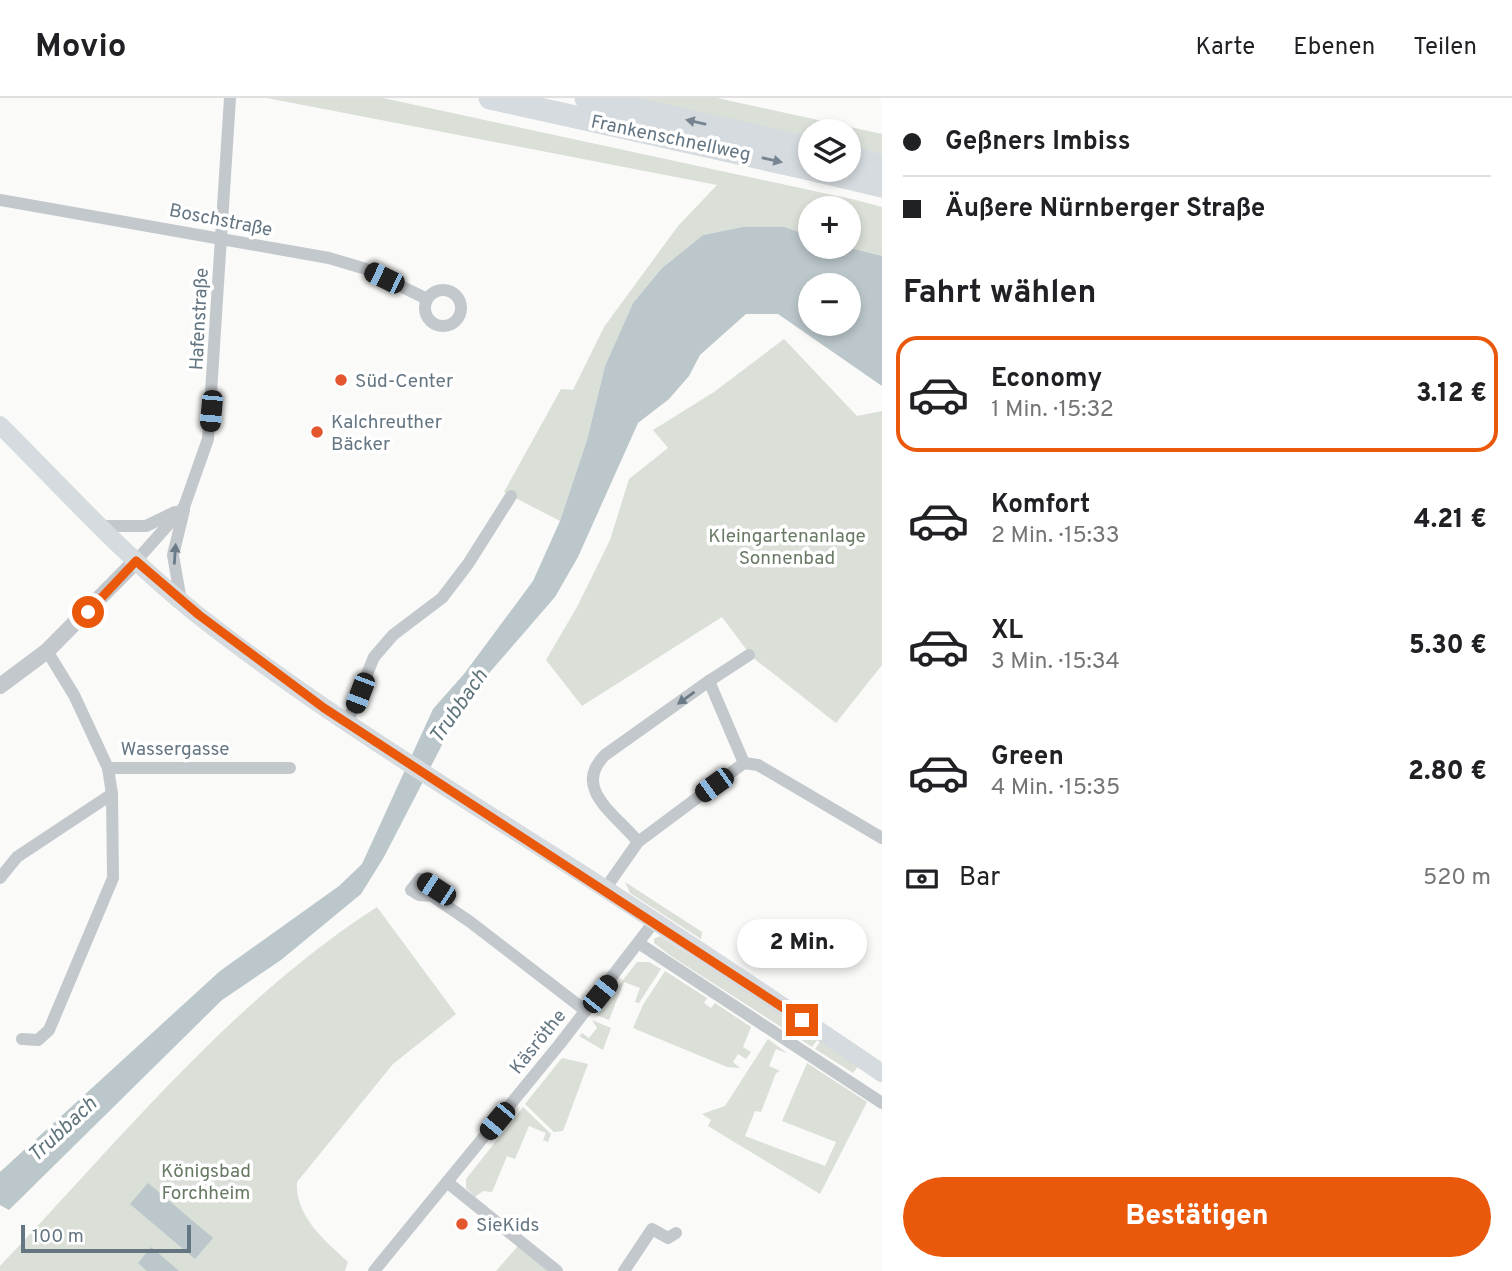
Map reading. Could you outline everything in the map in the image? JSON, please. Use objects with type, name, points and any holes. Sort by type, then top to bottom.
[{"type":"highway","name":"Frankenschnellweg","points":[[489,98],[798,166]]},
{"type":"highway","points":[[586,98],[798,145]]},
{"type":"highway","points":[[861,160],[882,166]]},
{"type":"highway","name":"Frankenschnellweg","points":[[861,181],[882,186]]},
{"type":"main road","points":[[0,425],[99,526],[181,601],[347,723],[605,889],[882,1073]]},
{"type":"street","name":"Hafenstraße","points":[[136,561],[184,507],[208,439],[230,98]]},
{"type":"street","name":"Boschstraße","points":[[0,200],[221,238],[341,262],[366,269],[427,299]]},
{"type":"street","points":[[347,723],[374,657],[393,635],[442,598],[468,564],[511,496]]},
{"type":"street","points":[[99,526],[146,526],[184,507]]},
{"type":"street","points":[[181,601],[173,555],[184,507]]},
{"type":"street","points":[[0,686],[47,651],[136,561]]},
{"type":"street","name":"Wassergasse","points":[[47,651],[74,695],[108,768],[290,768]]},
{"type":"street","points":[[638,842],[596,795],[592,785],[592,771],[605,755],[749,655]]},
{"type":"street","points":[[709,681],[744,763]]},
{"type":"street","points":[[605,889],[638,842],[744,763],[758,765],[882,838]]},
{"type":"street","points":[[23,1039],[38,1040],[49,1030],[113,878],[108,768]]},
{"type":"street","points":[[0,878],[17,857],[111,794]]},
{"type":"street","points":[[432,896],[586,1011]]},
{"type":"street","name":"Käsröthe","points":[[374,1271],[640,944],[654,922]]},
{"type":"street","points":[[640,944],[882,1103]]},
{"type":"street","points":[[447,1182],[557,1271]]},
{"type":"street","points":[[624,1271],[652,1230],[668,1238],[676,1233]]},
{"type":"green space","points":[[267,98],[383,98],[837,196],[798,196],[798,232],[785,227],[742,227],[703,235],[662,268],[633,303],[605,366],[587,440],[560,521],[504,492],[561,389],[573,390],[604,327],[678,226],[717,185]]},
{"type":"green space","points":[[627,98],[717,98],[813,119],[798,119],[798,135]]},
{"type":"green space","points":[[861,129],[882,134],[882,154],[861,150]]},
{"type":"green space","points":[[861,201],[882,207],[882,256],[861,251]]},
{"type":"green space","name":"Kleingartenanlage Sonnenbad","points":[[784,339],[857,416],[882,411],[882,665],[836,723],[752,657],[722,617],[582,706],[546,660],[577,607],[610,540],[629,479],[668,448],[653,430],[714,392]]},
{"type":"green space","points":[[625,882],[702,932],[701,939],[630,893]]},
{"type":"green space","name":"Königsbad Forchheim","points":[[377,907],[456,1014],[393,1064],[297,1182],[301,1206],[306,1216],[321,1236],[348,1262],[345,1271],[0,1271],[0,1266],[133,1122],[225,1029],[273,985],[324,944]]},
{"type":"green space","points":[[660,936],[819,1038],[812,1047],[671,956],[654,943],[654,939]]},
{"type":"green space","points":[[637,962],[649,962],[661,969],[639,1003],[635,1002],[640,988],[624,982],[609,1020],[596,1015]]},
{"type":"green space","points":[[665,971],[707,998],[704,1003],[711,1008],[715,1003],[751,1027],[743,1047],[751,1052],[746,1059],[738,1054],[733,1062],[740,1068],[727,1067],[633,1028],[643,1005]]},
{"type":"green space","points":[[592,1020],[611,1028],[603,1050],[579,1036],[582,1033],[589,1038],[597,1028]]},
{"type":"green space","points":[[768,1039],[787,1053],[776,1049],[769,1066],[780,1071],[776,1073],[761,1112],[755,1111],[745,1136],[825,1166],[836,1142],[782,1121],[807,1063],[867,1102],[820,1194],[708,1126],[711,1120],[702,1114],[725,1106]]},
{"type":"green space","points":[[821,1040],[859,1065],[853,1073],[815,1049]]},
{"type":"green space","points":[[562,1058],[588,1064],[563,1131],[554,1132],[525,1104]]},
{"type":"green space","points":[[523,1107],[551,1134],[548,1142],[543,1140],[546,1133],[529,1126],[515,1159],[507,1156],[492,1192],[483,1191],[475,1197],[466,1188],[466,1179]]},
{"type":"green space","points":[[518,1246],[548,1271],[496,1271]]},
{"type":"water","name":"Trubbach","points":[[742,227],[785,227],[798,232],[798,259],[861,259],[861,251],[882,256],[882,386],[810,336],[861,336],[861,273],[798,273],[798,328],[778,314],[746,314],[700,355],[689,376],[669,399],[638,423],[578,557],[555,597],[490,672],[457,716],[384,857],[361,894],[281,960],[222,1000],[9,1210],[0,1205],[0,1172],[220,971],[339,886],[362,864],[433,709],[464,674],[533,581],[560,521],[587,440],[605,366],[633,303],[662,268],[703,235]]},
{"type":"water","points":[[148,1183],[213,1238],[195,1259],[130,1204]]},
{"type":"water","points":[[151,1247],[179,1271],[147,1271],[138,1263]]},
{"type":"place","name":"Süd-Center","points":[[341,380]]},
{"type":"place","name":"Kalchreuther Bäcker","points":[[317,432]]},
{"type":"place","name":"SieKids","points":[[462,1224]]},
{"type":"route","points":[[88,612],[136,561],[199,615],[324,708],[802,1020]]}]
